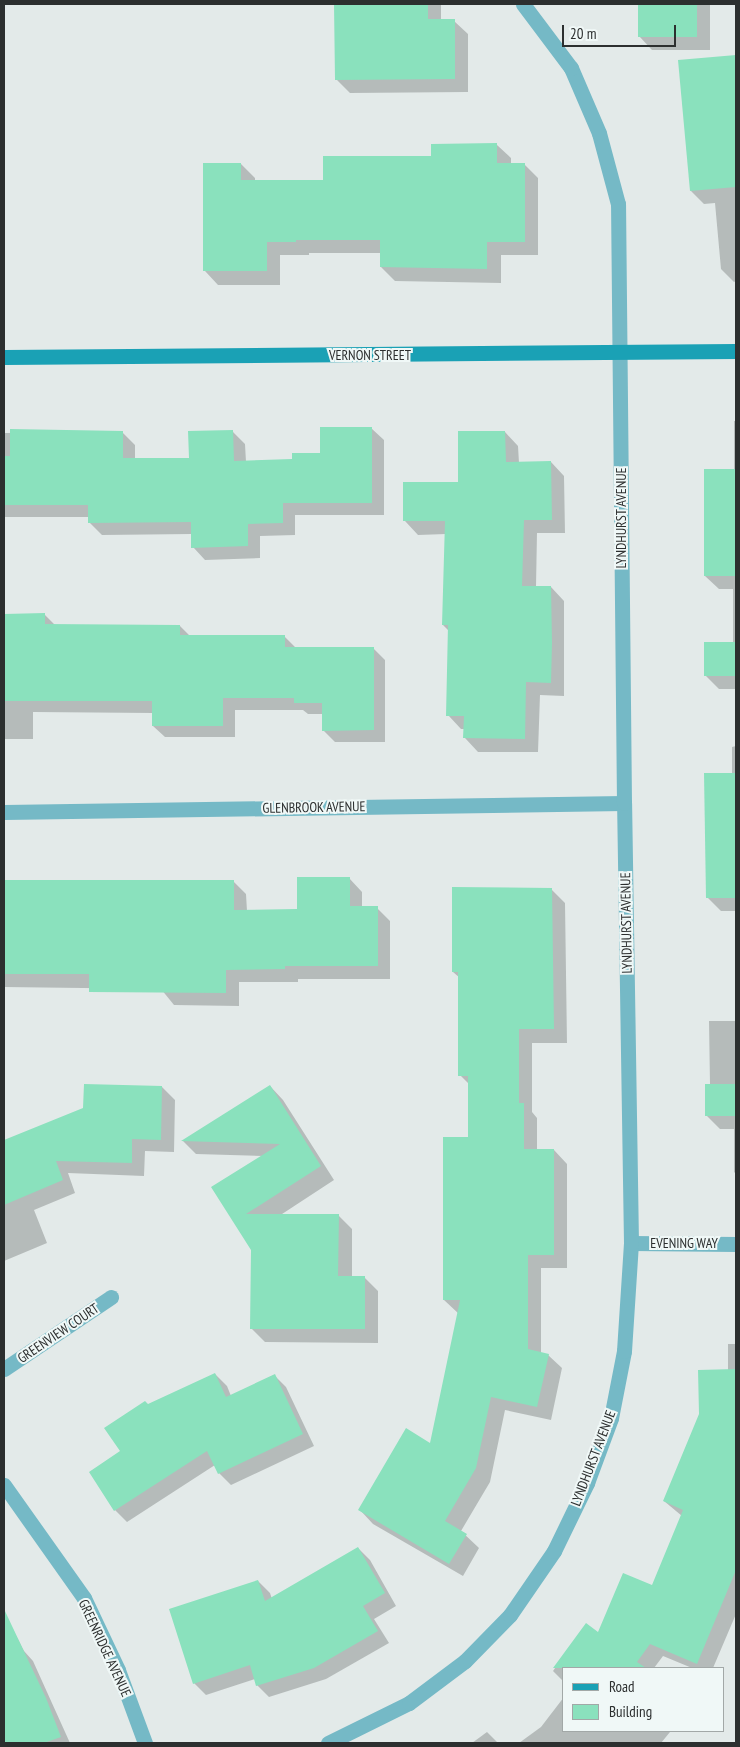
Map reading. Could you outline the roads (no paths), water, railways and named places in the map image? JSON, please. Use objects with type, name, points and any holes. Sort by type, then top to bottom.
[{"type":"street","name":"LYNDHURST AVENUE","points":[[328,1743],[409,1703],[465,1661],[510,1615],[554,1551],[587,1483],[611,1418],[624,1351],[631,1243],[618,204],[599,134],[571,68],[523,4]]},
{"type":"street","name":"VERNON STREET","points":[[4,357],[736,351]]},
{"type":"street","name":"GLENBROOK AVENUE","points":[[4,812],[624,803]]},
{"type":"street","name":"EVENING WAY","points":[[631,1243],[736,1244]]},
{"type":"street","name":"GREENVIEW COURT","points":[[4,1369],[111,1297]]},
{"type":"street","name":"GREENRIDGE AVENUE","points":[[4,1485],[84,1598],[118,1670],[145,1743]]}]
